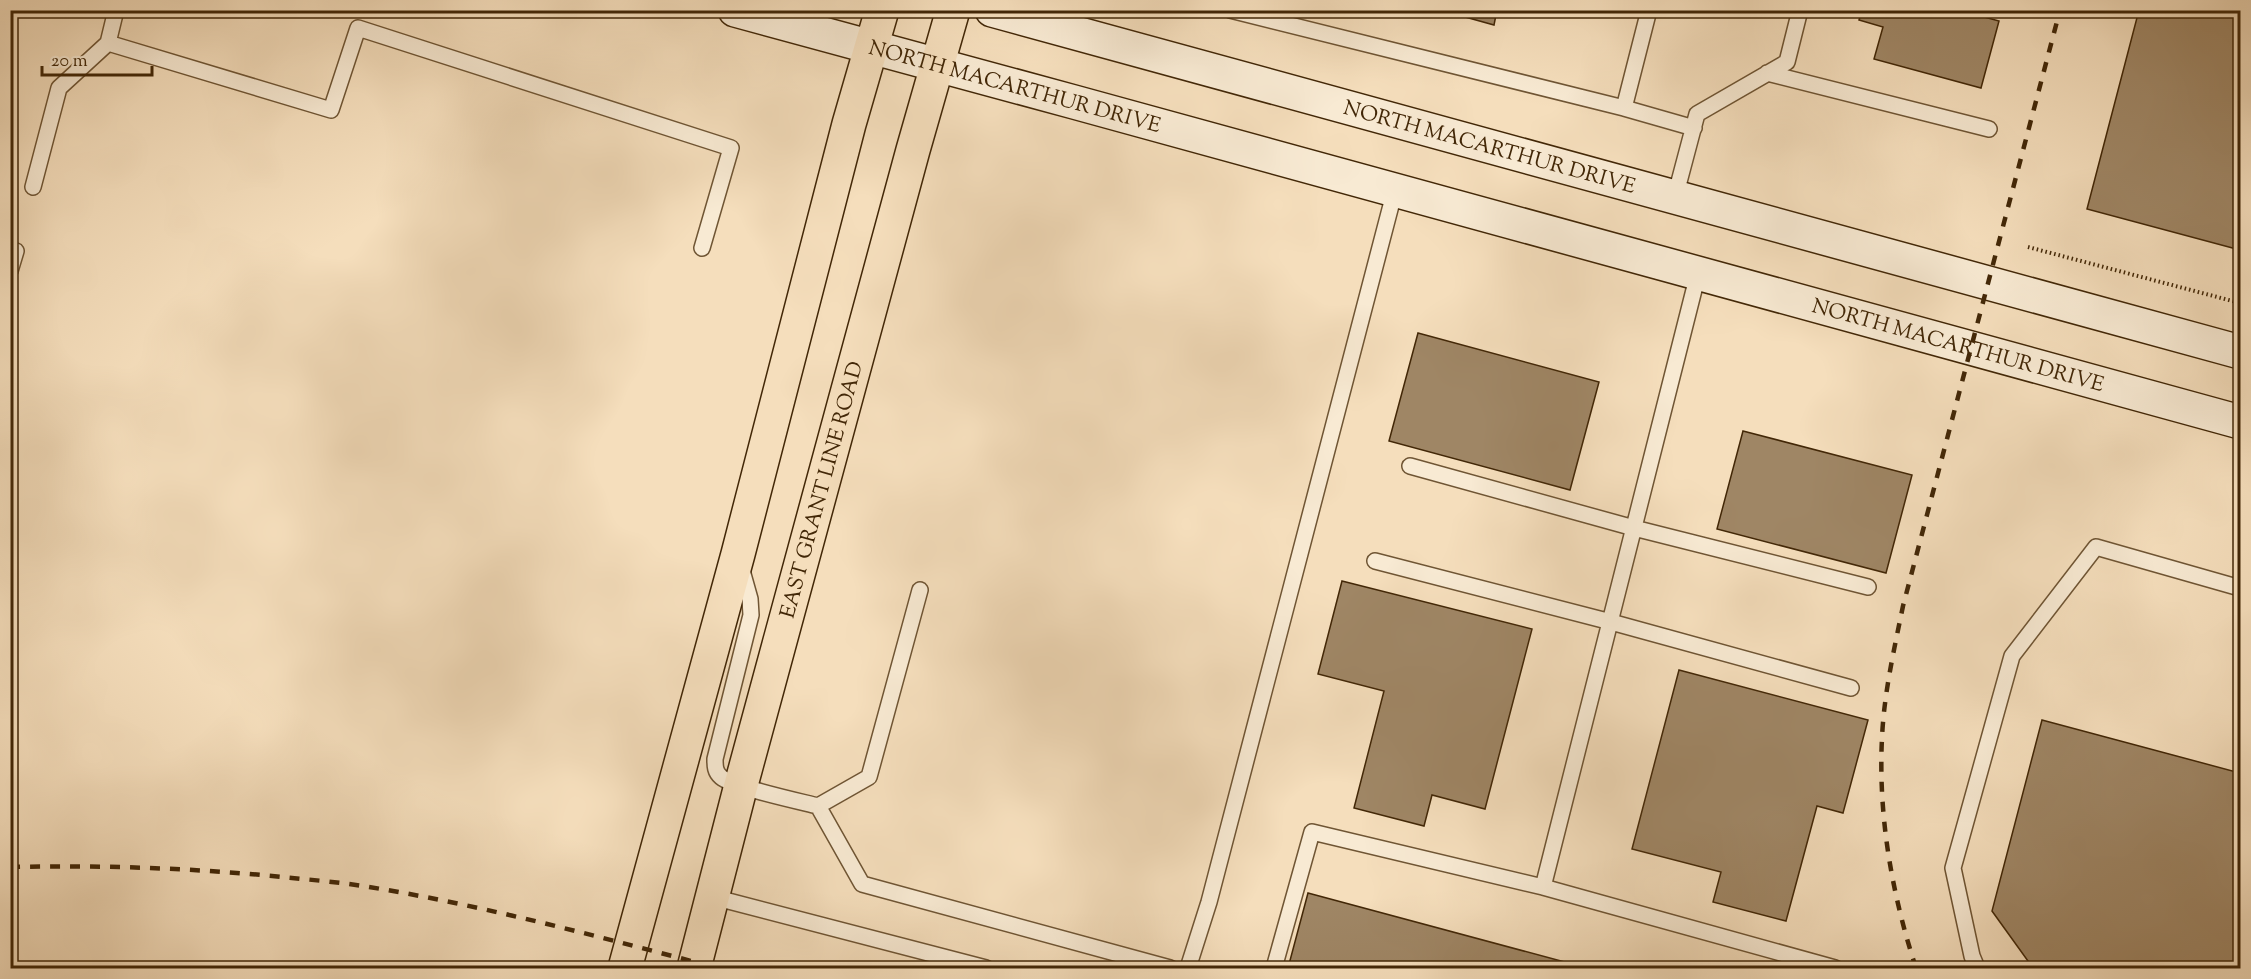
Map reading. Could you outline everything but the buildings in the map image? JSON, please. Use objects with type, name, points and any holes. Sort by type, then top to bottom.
[{"type":"main road","name":"NORTH MACARTHUR DRIVE","points":[[735,10],[2241,422]]},
{"type":"main road","points":[[625,969],[738,554],[849,124],[882,10]]},
{"type":"main road","name":"EAST GRANT LINE ROAD","points":[[694,969],[741,785],[953,10]]},
{"type":"main road","name":"NORTH MACARTHUR DRIVE","points":[[992,10],[2241,352]]},
{"type":"lane","points":[[33,187],[59,88],[108,43],[116,10]]},
{"type":"lane","points":[[1230,10],[1624,108],[1694,128]]},
{"type":"lane","points":[[1624,108],[1649,10]]},
{"type":"lane","points":[[1675,197],[1698,114],[1787,62],[1800,10]]},
{"type":"lane","points":[[108,43],[331,110],[358,28],[731,148],[702,248]]},
{"type":"lane","points":[[1767,73],[1989,129]]},
{"type":"lane","points":[[1188,969],[1212,891],[1395,190]]},
{"type":"lane","points":[[10,271],[16,250]]},
{"type":"lane","points":[[1543,887],[1634,528],[1686,270]]},
{"type":"lane","points":[[1410,466],[1634,528],[1868,587]]},
{"type":"lane","points":[[1977,969],[1972,956],[1953,868],[2012,656],[2096,547],[2241,588]]},
{"type":"lane","points":[[738,554],[750,599],[751,615],[715,759],[719,776],[741,785],[818,806],[862,884],[1170,969]]},
{"type":"lane","points":[[1375,561],[1611,622],[1851,688]]},
{"type":"lane","points":[[818,806],[868,777],[920,590]]},
{"type":"lane","points":[[1274,969],[1312,832],[1543,887],[1835,969]]},
{"type":"lane","points":[[713,897],[986,969]]},
{"type":"path","points":[[2028,246],[2241,303]]},
{"type":"railway","points":[[1916,968],[1900,912],[1888,855],[1881,767],[1887,688],[1903,606],[2060,10]]},
{"type":"railway","points":[[10,867],[79,866],[181,869],[358,885],[501,913],[718,968]]}]
